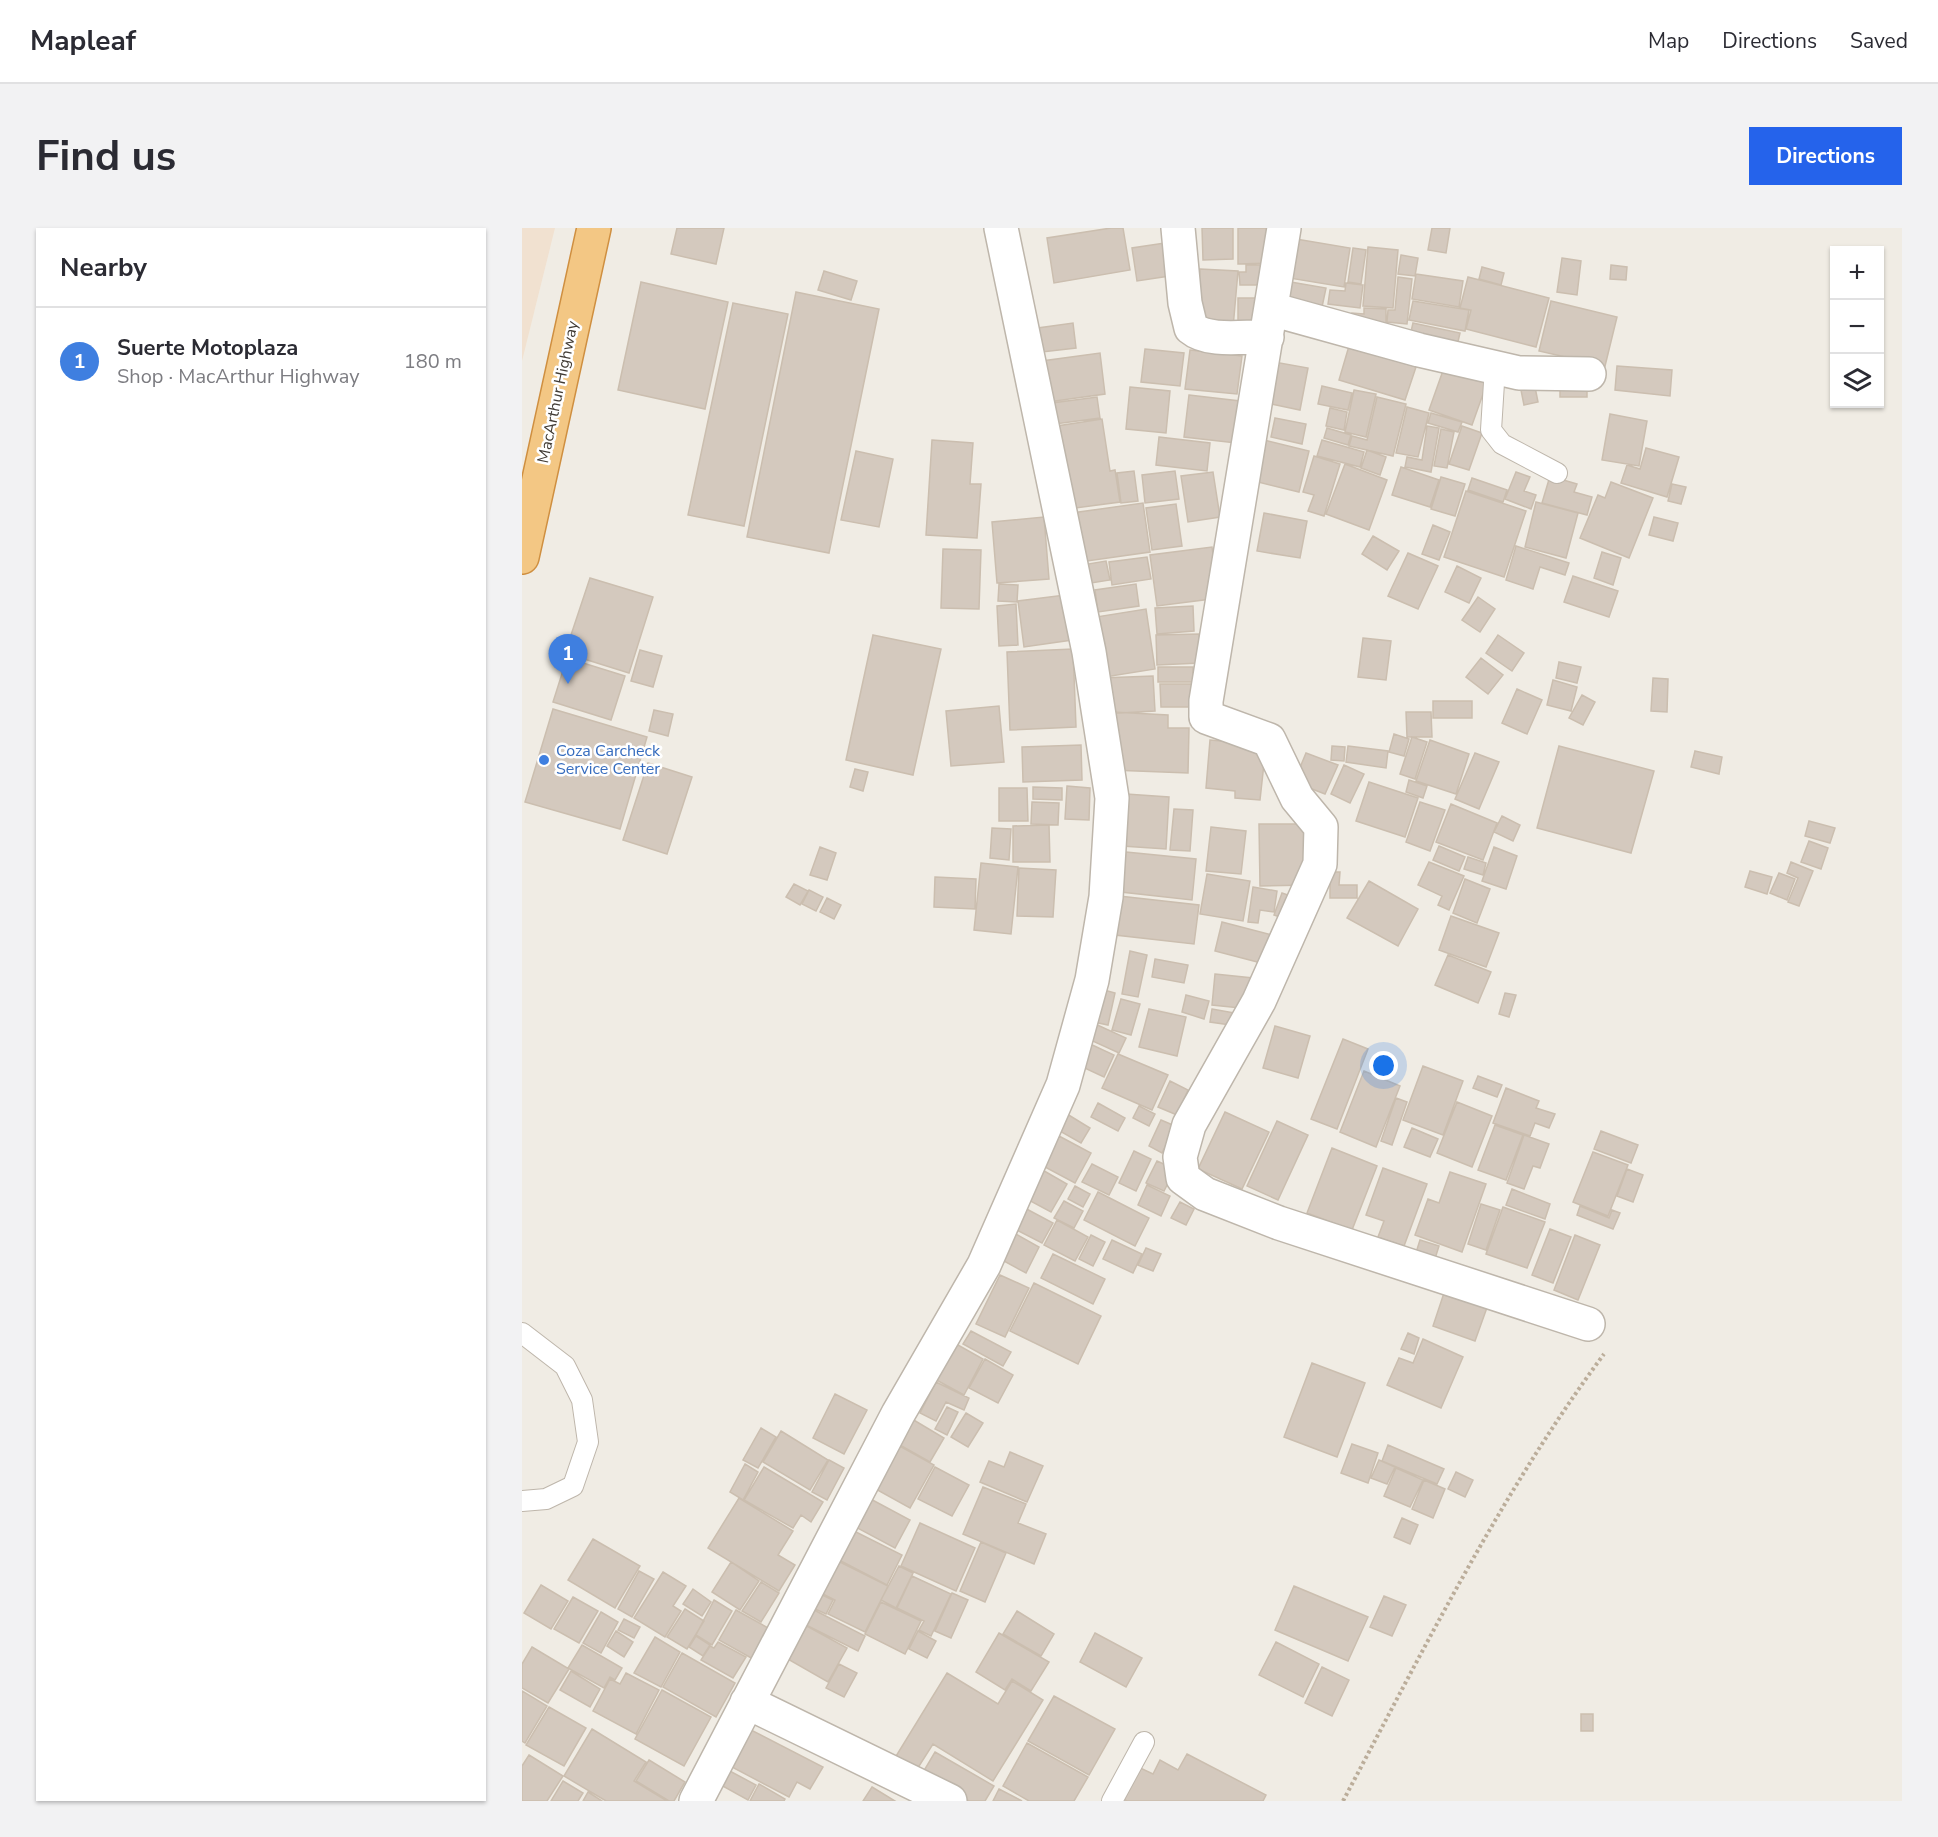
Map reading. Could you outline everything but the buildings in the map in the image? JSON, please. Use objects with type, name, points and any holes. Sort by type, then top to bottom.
[{"type":"highway","name":"MacArthur Highway","points":[[522,557],[594,228]]},
{"type":"street","points":[[696,1801],[898,1414],[984,1265],[1063,1085],[1092,980],[1104,909],[1112,798],[1089,652],[1001,228]]},
{"type":"street","points":[[1178,228],[1185,303],[1191,328],[1199,334],[1212,336],[1269,323],[1519,373],[1589,374]]},
{"type":"street","points":[[1284,228],[1206,701],[1206,717],[1269,741],[1297,798],[1321,827],[1320,864],[1259,1001],[1189,1125],[1180,1157],[1183,1178],[1205,1194],[1279,1223],[1588,1324]]},
{"type":"street","points":[[747,1702],[950,1801]]},
{"type":"lane","points":[[1495,367],[1491,430],[1502,444],[1557,473]]},
{"type":"lane","points":[[522,1333],[566,1366],[582,1400],[588,1442],[573,1486],[546,1499],[522,1501]]},
{"type":"lane","points":[[1112,1801],[1144,1742]]},
{"type":"path","points":[[1344,1801],[1429,1640],[1524,1472],[1568,1402],[1606,1351]]},
{"type":"shaded area","points":[[522,228],[555,228],[522,361]]},
{"type":"place","name":"Suerte Motoplaza","points":[[568,684]]},
{"type":"place","name":"Coza Carcheck Service Center","points":[[544,760]]}]
